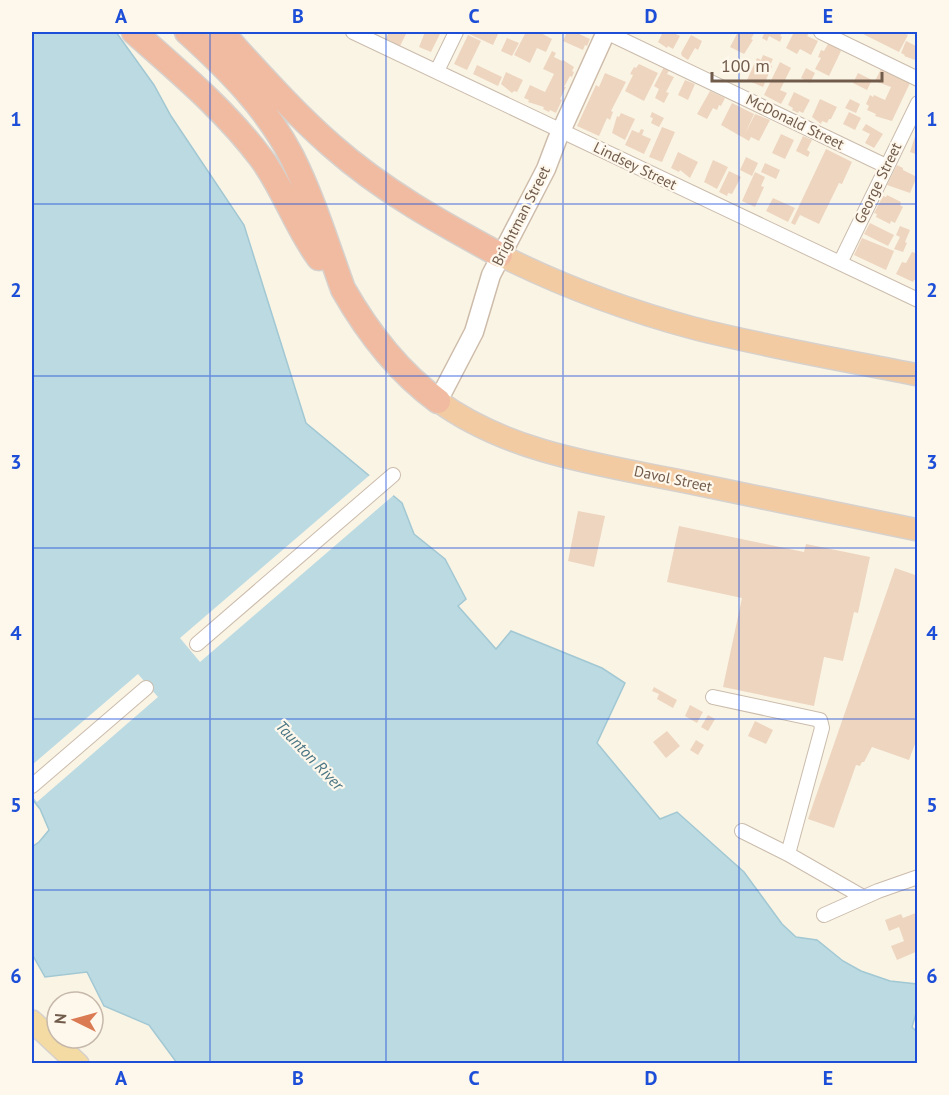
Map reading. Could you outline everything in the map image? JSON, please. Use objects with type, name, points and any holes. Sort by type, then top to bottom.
[{"type":"highway","points":[[134,32],[206,96],[240,132],[278,182],[316,255],[343,289],[380,346],[411,379],[438,401]]},
{"type":"highway","points":[[187,32],[237,81],[276,130],[292,157],[343,289]]},
{"type":"highway","points":[[221,32],[294,110],[342,153],[425,214],[500,255],[587,294],[674,323],[918,375]]},
{"type":"highway","name":"Davol Street","points":[[438,401],[480,427],[537,448],[646,474],[918,530]]},
{"type":"main road","name":"Brightman Street","points":[[438,401],[474,332],[491,275],[546,169],[606,32]]},
{"type":"main road","points":[[32,1021],[78,1064]]},
{"type":"street","name":"Lindsey Street","points":[[353,32],[918,300]]},
{"type":"street","points":[[437,71],[456,32]]},
{"type":"street","name":"McDonald Street","points":[[606,32],[886,166]]},
{"type":"street","points":[[821,32],[918,79]]},
{"type":"street","name":"George Street","points":[[840,262],[886,166],[914,117],[918,103]]},
{"type":"street","points":[[197,644],[393,475]]},
{"type":"street","points":[[32,786],[146,688]]},
{"type":"street","points":[[713,697],[820,720],[822,728],[788,855]]},
{"type":"street","points":[[742,831],[863,897]]},
{"type":"street","points":[[824,915],[863,897],[918,877]]},
{"type":"water","name":"Taunton River","points":[[32,32],[116,32],[154,85],[171,116],[244,225],[306,423],[402,503],[414,534],[445,559],[466,599],[458,606],[496,649],[511,631],[602,668],[625,683],[597,743],[660,819],[677,812],[744,872],[782,924],[796,937],[817,940],[843,961],[861,971],[890,981],[917,984],[917,1010],[912,1027],[917,1032],[917,1063],[177,1063],[149,1025],[105,1006],[105,990],[96,990],[87,972],[45,977],[32,954],[32,847],[49,830],[40,809],[32,799]]},
{"type":"pier","points":[[371,474],[395,494],[200,662],[180,638]]},
{"type":"pier","points":[[138,674],[158,697],[37,802],[32,796],[32,765]]},
{"type":"building","points":[[389,32],[407,32],[400,46],[386,39]]},
{"type":"building","points":[[425,32],[441,32],[431,52],[419,47]]},
{"type":"building","points":[[468,32],[499,32],[493,45]]},
{"type":"building","points":[[526,32],[542,32],[552,39],[546,52],[537,48],[530,63],[514,55]]},
{"type":"building","points":[[567,32],[575,32],[590,39],[587,46],[585,45],[583,50],[563,41]]},
{"type":"building","points":[[663,32],[671,32],[680,36],[673,49],[658,42]]},
{"type":"building","points":[[738,32],[755,32],[744,54],[730,47]]},
{"type":"building","points":[[765,32],[783,32],[780,42],[769,36],[767,41],[762,38]]},
{"type":"building","points":[[794,32],[809,33],[807,36],[818,41],[811,55],[800,49],[797,54],[786,48]]},
{"type":"building","points":[[862,32],[901,32],[908,35],[899,52]]},
{"type":"building","points":[[468,35],[481,41],[467,70],[454,64]]},
{"type":"building","points":[[691,35],[702,41],[698,50],[695,48],[688,60],[681,53]]},
{"type":"building","points":[[507,38],[519,43],[512,56],[501,51]]},
{"type":"building","points":[[906,41],[918,47],[918,61],[901,53]]},
{"type":"building","points":[[830,43],[841,51],[829,76],[815,69],[821,58],[818,57],[821,50],[824,51]]},
{"type":"building","points":[[552,51],[556,53],[554,57],[574,67],[572,77],[570,76],[564,87],[566,87],[556,113],[550,110],[549,112],[543,109],[544,107],[528,102],[529,100],[524,98],[530,85],[545,92],[554,74],[543,69]]},
{"type":"building","points":[[763,55],[773,59],[763,87],[747,80],[757,58],[761,60]]},
{"type":"building","points":[[780,62],[791,68],[780,90],[787,93],[781,104],[764,95]]},
{"type":"building","points":[[639,64],[658,73],[644,101],[625,91],[633,75],[630,74]]},
{"type":"building","points":[[477,65],[502,77],[498,86],[473,74]]},
{"type":"building","points":[[664,67],[670,69],[667,74],[674,77],[666,92],[669,93],[664,103],[655,98],[659,89],[654,86]]},
{"type":"building","points":[[806,68],[815,73],[810,83],[801,78]]},
{"type":"building","points":[[881,69],[910,83],[892,121],[875,116],[876,114],[867,110],[869,106],[866,104],[870,95],[885,100],[891,87],[875,81]]},
{"type":"building","points":[[506,72],[523,80],[517,92],[512,93],[501,84]]},
{"type":"building","points":[[605,73],[626,82],[611,111],[613,112],[610,120],[607,118],[599,136],[577,126],[596,85],[599,87]]},
{"type":"building","points":[[858,73],[872,80],[867,90],[853,83]]},
{"type":"building","points":[[685,80],[695,84],[688,100],[678,95]]},
{"type":"building","points":[[710,91],[725,98],[717,110],[713,108],[707,119],[697,114]]},
{"type":"building","points":[[794,92],[810,100],[803,113],[792,110],[793,108],[788,105]]},
{"type":"building","points":[[820,99],[837,107],[831,119],[827,123],[822,121],[821,124],[812,117]]},
{"type":"building","points":[[850,99],[860,104],[856,113],[845,108]]},
{"type":"building","points":[[732,103],[754,114],[745,134],[755,114],[770,120],[759,141],[751,137],[749,141],[721,125]]},
{"type":"building","points":[[652,112],[664,118],[659,127],[651,123]]},
{"type":"building","points":[[849,112],[861,118],[855,130],[843,124]]},
{"type":"building","points":[[621,113],[635,119],[625,140],[612,133],[617,116],[619,117]]},
{"type":"building","points":[[866,124],[883,134],[874,148],[865,143],[870,134],[862,130]]},
{"type":"building","points":[[662,127],[675,132],[662,162],[649,157]]},
{"type":"building","points":[[641,129],[644,130],[642,135],[651,139],[644,154],[625,145],[632,130],[639,133]]},
{"type":"building","points":[[918,130],[918,155],[910,152]]},
{"type":"building","points":[[781,134],[794,140],[785,159],[772,153]]},
{"type":"building","points":[[803,136],[812,140],[807,150],[810,152],[808,157],[796,151]]},
{"type":"building","points":[[826,149],[852,162],[819,224],[800,215],[795,225],[791,223]]},
{"type":"building","points":[[678,152],[698,162],[690,178],[680,170],[679,172],[671,168]]},
{"type":"building","points":[[746,157],[758,163],[752,176],[740,170]]},
{"type":"building","points":[[713,160],[728,167],[717,189],[704,182]]},
{"type":"building","points":[[765,163],[780,170],[776,179],[761,172]]},
{"type":"building","points":[[897,165],[917,177],[910,193],[887,185]]},
{"type":"building","points":[[729,171],[741,177],[732,194],[728,193],[727,196],[719,192]]},
{"type":"building","points":[[755,172],[765,177],[761,186],[764,187],[755,207],[742,201]]},
{"type":"building","points":[[887,195],[901,202],[900,205],[903,207],[895,223],[891,221],[890,224],[876,217],[877,214],[874,213],[883,196]]},
{"type":"building","points":[[773,198],[795,208],[788,222],[766,211]]},
{"type":"building","points":[[870,223],[894,235],[888,246],[864,234]]},
{"type":"building","points":[[900,226],[910,230],[903,252],[894,249],[900,237],[896,235]]},
{"type":"building","points":[[862,238],[894,251],[886,270],[854,255]]},
{"type":"building","points":[[912,252],[918,254],[915,261],[918,262],[918,281],[913,282],[896,274],[902,262],[906,263]]},
{"type":"building","points":[[578,511],[605,516],[594,567],[568,561]]},
{"type":"building","points":[[679,526],[804,552],[806,544],[870,557],[858,613],[854,612],[843,661],[824,657],[814,706],[723,687],[742,598],[667,582]]},
{"type":"building","points":[[895,568],[918,576],[918,736],[909,760],[872,747],[864,762],[860,766],[856,765],[834,828],[808,819]]},
{"type":"building","points":[[654,687],[677,700],[673,708],[657,699],[659,694],[652,691]]},
{"type":"building","points":[[690,705],[703,712],[697,723],[685,716]]},
{"type":"building","points":[[708,715],[715,719],[708,731],[701,727]]},
{"type":"building","points":[[755,721],[773,730],[766,744],[748,736]]},
{"type":"building","points":[[667,731],[680,746],[666,758],[653,742]]},
{"type":"building","points":[[696,740],[704,745],[698,755],[690,750]]},
{"type":"building","points":[[918,912],[918,951],[897,960],[891,946],[904,941],[899,927],[889,931],[885,920],[901,914],[903,918]]}]
